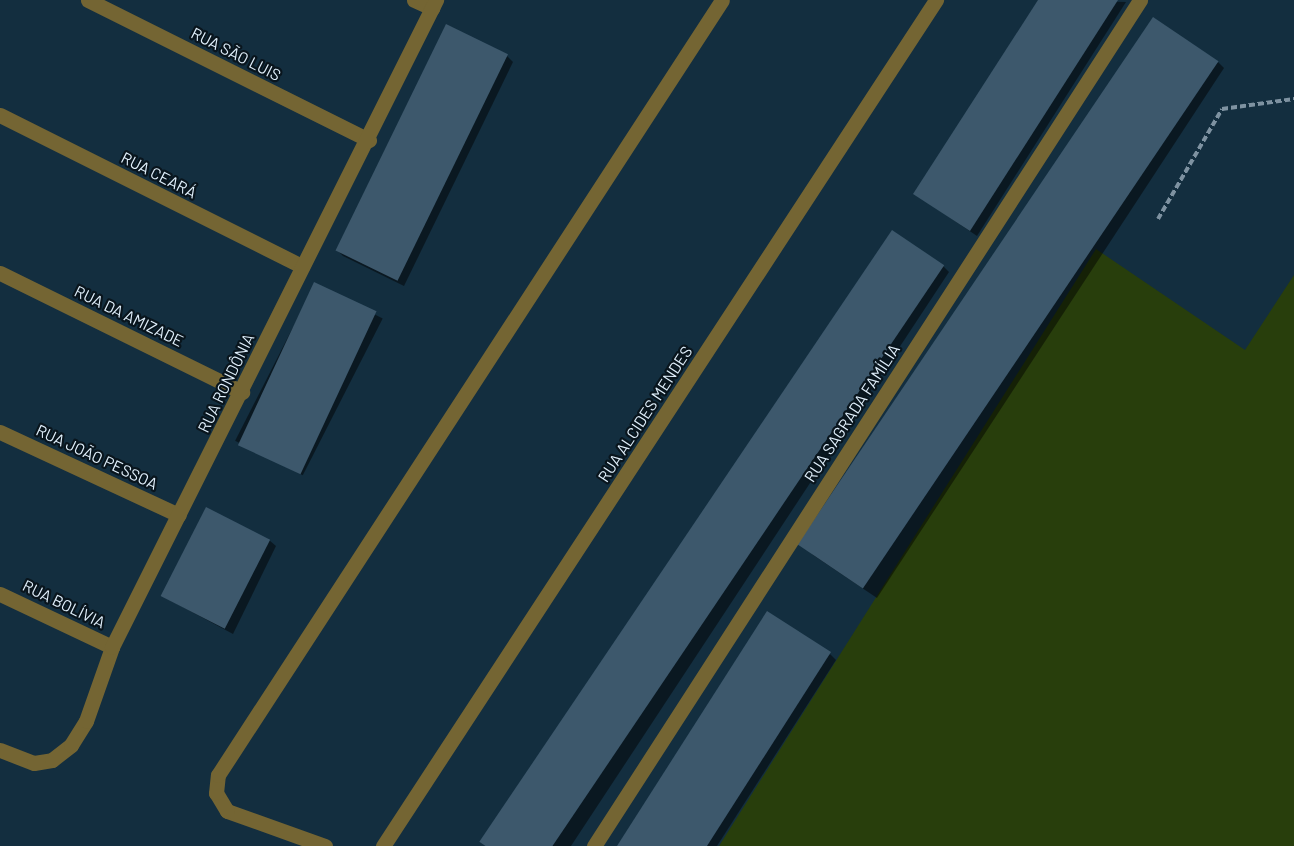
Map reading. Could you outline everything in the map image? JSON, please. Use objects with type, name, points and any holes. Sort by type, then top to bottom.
[{"type":"street","name":"RUA SÃO LUIS","points":[[88,0],[369,140]]},
{"type":"street","points":[[414,0],[434,4]]},
{"type":"street","points":[[325,846],[227,811],[216,793],[218,776],[722,0]]},
{"type":"street","name":"RUA ALCIDES MENDES","points":[[383,846],[936,0]]},
{"type":"street","name":"RUA SAGRADA FAMÍLIA","points":[[594,846],[1140,0]]},
{"type":"street","name":"RUA RONDÔNIA","points":[[0,750],[34,764],[52,760],[71,745],[86,721],[112,647],[242,392],[302,266],[369,140],[434,4]]},
{"type":"street","name":"RUA CEARÁ","points":[[0,115],[302,266]]},
{"type":"street","name":"RUA DA AMIZADE","points":[[0,273],[242,392]]},
{"type":"street","name":"RUA JOÃO PESSOA","points":[[0,432],[179,515]]},
{"type":"street","name":"RUA BOLÍVIA","points":[[0,594],[112,647]]},
{"type":"path","points":[[1158,219],[1222,109],[1294,99]]},
{"type":"green space","points":[[1096,249],[1245,350],[1294,275],[1294,846],[719,846]]},
{"type":"building","points":[[1038,0],[1118,0],[970,231],[913,194]]},
{"type":"building","points":[[1153,17],[1218,61],[863,588],[797,544]]},
{"type":"building","points":[[446,24],[508,54],[398,281],[336,250]]},
{"type":"building","points":[[892,230],[944,265],[552,846],[485,846],[479,842]]},
{"type":"building","points":[[314,282],[377,311],[300,474],[238,445]]},
{"type":"building","points":[[206,507],[270,540],[225,629],[161,596]]},
{"type":"building","points":[[767,611],[831,652],[707,846],[617,846]]}]
